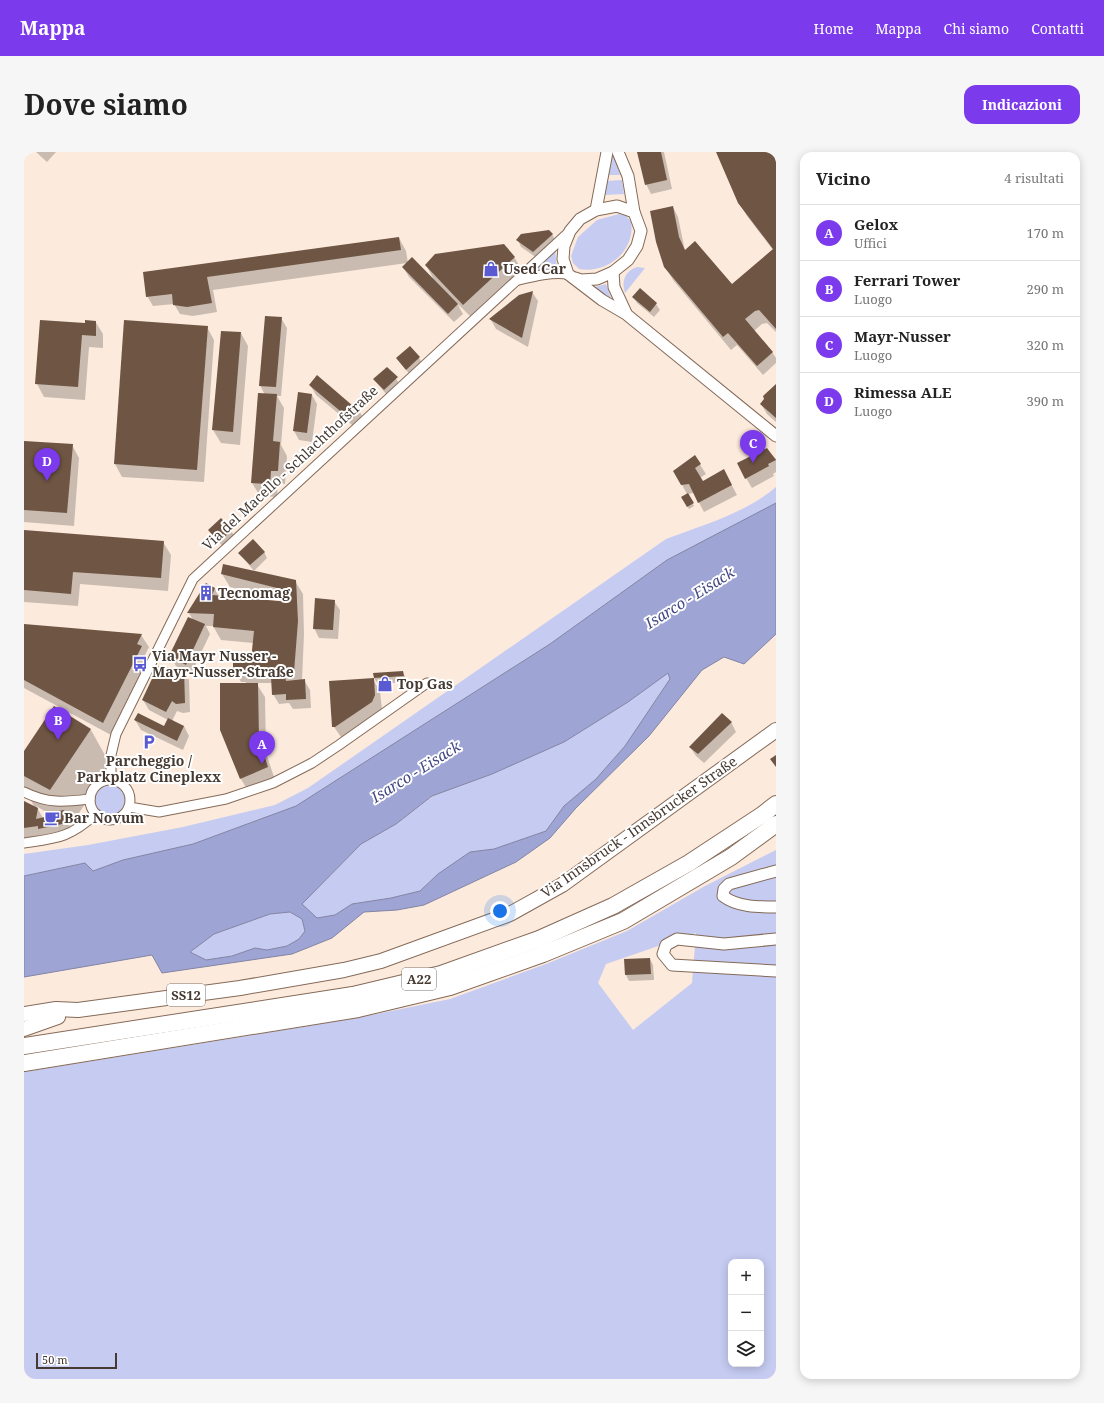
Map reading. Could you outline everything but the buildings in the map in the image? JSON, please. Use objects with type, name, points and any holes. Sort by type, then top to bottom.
[{"type":"highway","name":"A22","points":[[24,1046],[353,995],[441,974],[539,939],[613,906],[689,863],[776,804]]},
{"type":"highway","name":"A22","points":[[24,1063],[358,1009],[450,987],[543,954],[623,921],[731,857],[776,824]]},
{"type":"main road","name":"Via Innsbruck - Innsbrucker Straße","points":[[24,1014],[57,1013],[240,988],[344,970],[381,961],[510,914],[562,885],[776,730]]},
{"type":"main road","points":[[24,1005],[57,1013]]},
{"type":"main road","name":"Via Innsbruck - Innsbrucker Straße","points":[[24,1022],[57,1013]]},
{"type":"main road","points":[[24,1029],[57,1013]]},
{"type":"street","points":[[596,210],[607,152]]},
{"type":"street","points":[[515,281],[537,275],[558,273],[568,274],[581,280],[597,279],[613,272],[628,260],[637,246],[641,231],[634,212],[628,176],[618,152]]},
{"type":"street","name":"Via del Macello - Schlachthofstraße","points":[[111,780],[111,755],[116,734],[193,579],[570,231],[580,219],[596,210],[617,206],[634,212]]},
{"type":"street","name":"Via del Macello - Schlachthofstraße","points":[[568,274],[563,259],[564,246],[570,231]]},
{"type":"street","points":[[613,272],[614,287],[626,314]]},
{"type":"street","points":[[568,274],[602,300],[626,314],[776,436]]},
{"type":"street","points":[[128,807],[158,812],[226,799],[273,783],[312,763],[427,683]]},
{"type":"street","points":[[111,780],[117,781],[126,789],[130,800],[128,807],[120,817],[110,820],[96,814],[90,805],[90,799],[91,793],[99,783],[111,780]]},
{"type":"street","points":[[24,792],[37,799],[57,802],[90,799]]},
{"type":"street","points":[[24,843],[65,836],[80,828],[96,814]]},
{"type":"street","points":[[776,871],[729,884],[724,889],[723,896],[731,902],[755,906],[776,907]]},
{"type":"street","points":[[776,939],[724,944],[677,939],[666,945],[663,954],[672,965],[776,971]]},
{"type":"shaded area","points":[[611,152],[614,152],[620,175],[608,175]]},
{"type":"shaded area","points":[[622,180],[624,194],[603,194],[607,181]]},
{"type":"shaded area","points":[[619,214],[626,216],[631,221],[629,242],[624,251],[609,264],[600,268],[589,270],[579,269],[573,263],[571,256],[578,237],[597,220]]},
{"type":"shaded area","points":[[555,248],[557,270],[540,271],[535,266]]},
{"type":"shaded area","points":[[637,267],[645,268],[625,293],[625,277],[630,271]]},
{"type":"shaded area","points":[[606,284],[612,301],[595,287]]},
{"type":"shaded area","points":[[776,487],[776,503],[768,509],[667,560],[550,644],[296,806],[193,844],[123,860],[93,871],[84,863],[24,876],[24,854],[88,845],[183,827],[275,805],[308,788],[666,539],[724,518],[751,504]]},
{"type":"shaded area","points":[[668,673],[670,679],[625,746],[596,779],[564,806],[546,831],[494,849],[470,852],[438,874],[420,891],[391,898],[352,904],[335,915],[317,918],[302,904],[361,844],[396,824],[433,796],[492,774],[564,742],[628,702]]},
{"type":"shaded area","points":[[107,783],[113,783],[122,787],[126,799],[122,811],[113,815],[107,815],[98,811],[94,802],[94,796],[98,787]]},
{"type":"shaded area","points":[[776,850],[776,1379],[24,1379],[24,1072],[357,1018],[450,999],[546,964],[627,931],[705,886]],"holes":[[[696,933],[692,983],[633,1030],[598,983],[606,964]]]},
{"type":"shaded area","points":[[290,912],[302,919],[305,931],[299,939],[287,946],[267,950],[255,948],[232,956],[206,960],[190,952],[214,934],[270,914]]},
{"type":"water","name":"Isarco - Eisack","points":[[776,503],[776,634],[744,664],[724,657],[702,670],[649,736],[576,808],[550,838],[516,862],[424,905],[397,910],[364,912],[332,938],[292,954],[162,973],[152,955],[24,977],[24,876],[85,863],[93,871],[123,860],[193,844],[296,806],[550,644],[667,560]],"holes":[[[668,673],[670,679],[625,746],[596,779],[564,806],[546,831],[494,849],[470,852],[438,874],[420,891],[391,898],[352,904],[335,915],[317,918],[302,904],[361,844],[396,824],[432,796],[492,774],[564,742],[628,702]],[[290,912],[302,919],[305,931],[299,939],[287,946],[267,950],[255,948],[232,956],[206,960],[190,952],[214,934],[270,914]]]},
{"type":"place","name":"Used Car","points":[[491,269]]},
{"type":"place","name":"Mayr-Nusser","points":[[753,463]]},
{"type":"place","name":"Rimessa ALE","points":[[47,481]]},
{"type":"place","name":"Tecnomag","points":[[206,593]]},
{"type":"place","name":"Via Mayr Nusser - Mayr-Nusser-Straße","points":[[140,664]]},
{"type":"place","name":"Top Gas","points":[[385,684]]},
{"type":"place","name":"Ferrari Tower","points":[[58,740]]},
{"type":"place","name":"Parcheggio / Parkplatz Cineplexx","points":[[149,742]]},
{"type":"place","name":"Gelox","points":[[262,764]]},
{"type":"place","name":"Bar Novum","points":[[52,818]]}]
